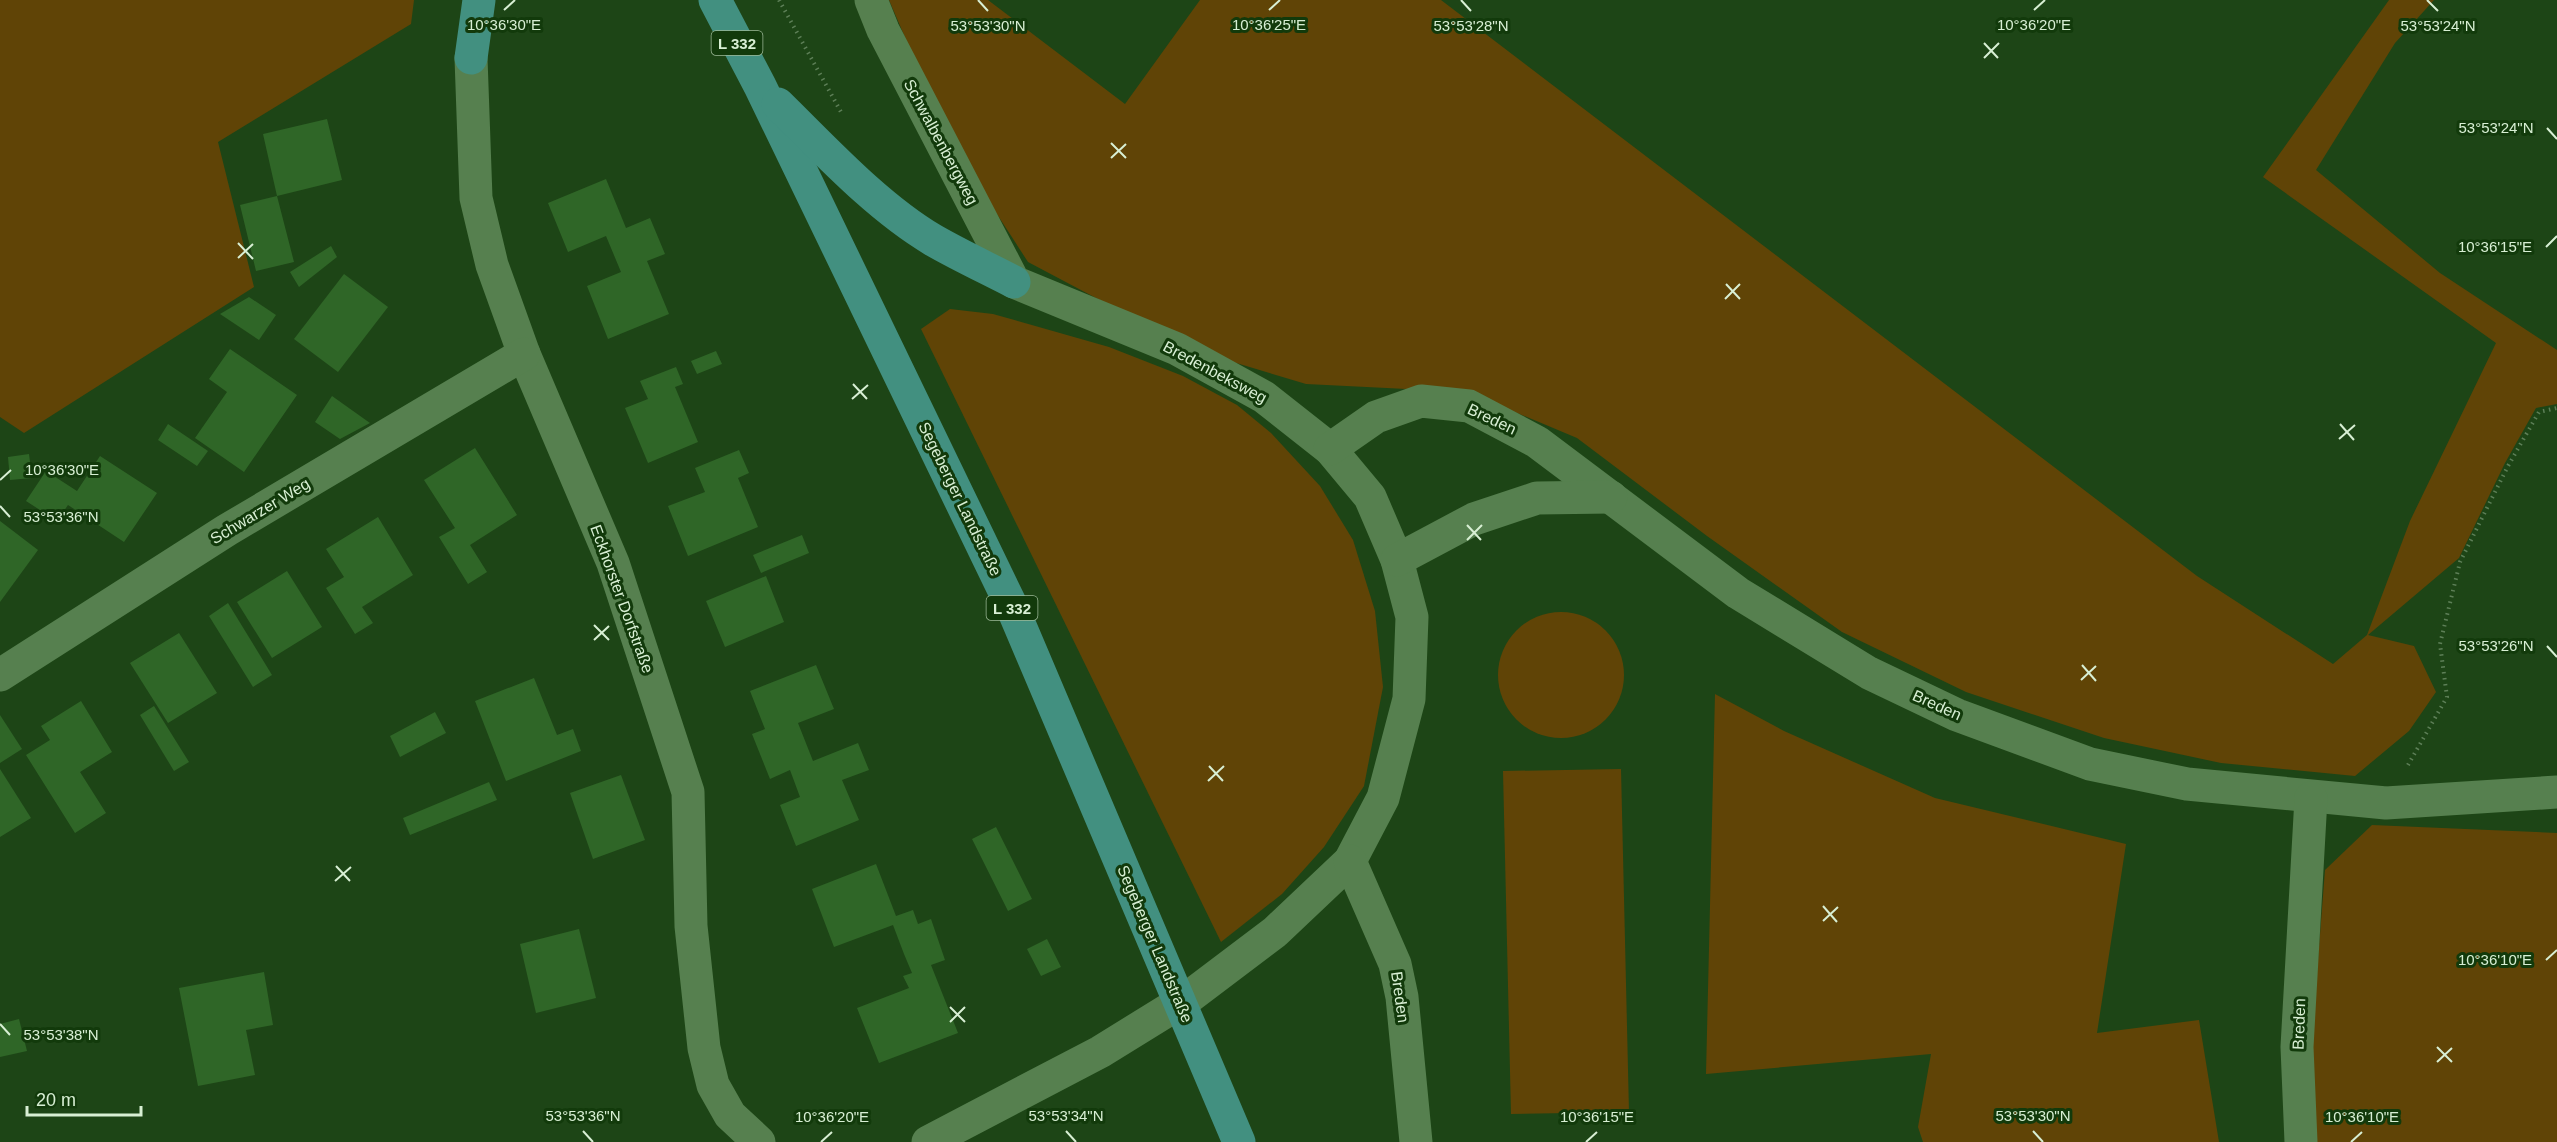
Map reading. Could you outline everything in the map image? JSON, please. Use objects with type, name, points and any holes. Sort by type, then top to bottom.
[{"type":"main road","points":[[471,58],[479,0]]},
{"type":"main road","name":"Segeberger Landstraße","points":[[715,0],[760,86],[1012,607],[1239,1142]]},
{"type":"main road","points":[[760,86],[832,157],[898,216],[932,239],[1014,282]]},
{"type":"street","name":"Schwalbenbergweg","points":[[871,0],[883,30],[1014,282]]},
{"type":"street","name":"Eckhorster Dorfstraße","points":[[471,58],[476,198],[492,265],[524,354],[613,563],[688,792],[691,926],[704,1048],[713,1085],[730,1115],[756,1141]]},
{"type":"street","name":"Bredenbeksweg","points":[[928,1142],[1100,1052],[1189,997],[1275,932],[1350,861],[1383,798],[1409,699],[1412,617],[1397,560],[1370,497],[1330,449],[1264,397],[1177,349],[1014,282]]},
{"type":"street","name":"Schwarzer Weg","points":[[0,675],[227,530],[524,354]]},
{"type":"street","name":"Breden","points":[[1330,449],[1376,417],[1421,401],[1469,406],[1537,442],[1738,593],[1869,673],[1958,715],[2090,764],[2187,784],[2311,798],[2386,803],[2557,792]]},
{"type":"street","points":[[1397,560],[1474,519],[1537,498],[1611,497]]},
{"type":"street","name":"Breden","points":[[2301,1142],[2297,1047],[2311,798]]},
{"type":"street","name":"Breden","points":[[1350,861],[1395,964],[1402,997],[1416,1142]]},
{"type":"path","points":[[779,0],[841,113]]},
{"type":"path","points":[[2386,803],[2447,697],[2440,644],[2460,562],[2508,466],[2539,412],[2557,408]]},
{"type":"shaded area","points":[[0,0],[414,0],[411,24],[218,142],[254,287],[24,433],[0,417]]},
{"type":"shaded area","points":[[889,0],[988,0],[1125,104],[1200,0],[1441,0],[2197,576],[2333,664],[2367,635],[2410,521],[2496,343],[2263,177],[2389,0],[2434,0],[2395,43],[2316,170],[2440,273],[2557,350],[2557,404],[2536,408],[2505,463],[2459,558],[2368,635],[2414,646],[2436,692],[2409,731],[2355,776],[2221,763],[2104,738],[1966,692],[1842,632],[1707,536],[1577,438],[1467,392],[1306,384],[1223,359],[1147,325],[1028,262],[980,188],[907,42]]},
{"type":"shaded area","points":[[950,309],[993,314],[1109,347],[1183,376],[1237,405],[1271,433],[1320,486],[1353,540],[1375,611],[1383,687],[1364,786],[1324,847],[1282,894],[1221,942],[921,329]]},
{"type":"shaded area","points":[[1561,612],[1585,616],[1606,630],[1620,651],[1624,675],[1620,699],[1606,720],[1585,734],[1561,738],[1537,734],[1516,720],[1502,699],[1498,675],[1502,651],[1516,630],[1537,616]]},
{"type":"shaded area","points":[[1715,694],[1784,731],[1935,798],[2126,844],[2097,1033],[2199,1020],[2219,1142],[1923,1142],[1918,1127],[1931,1054],[1706,1074]]},
{"type":"shaded area","points":[[1621,769],[1629,1112],[1511,1114],[1503,771]]},
{"type":"shaded area","points":[[2372,825],[2557,833],[2557,1142],[2304,1142],[2325,870]]},
{"type":"building","points":[[327,119],[342,180],[277,196],[263,134]]},
{"type":"building","points":[[606,179],[626,228],[650,218],[665,254],[647,261],[669,314],[608,339],[587,286],[621,272],[606,236],[568,252],[548,203]]},
{"type":"building","points":[[277,196],[294,262],[256,271],[240,205]]},
{"type":"building","points":[[331,246],[337,257],[299,287],[290,272]]},
{"type":"building","points":[[344,274],[388,307],[338,372],[294,339]]},
{"type":"building","points":[[249,297],[276,315],[259,340],[220,314]]},
{"type":"building","points":[[230,349],[297,395],[244,472],[195,438],[227,392],[209,379]]},
{"type":"building","points":[[716,351],[722,364],[697,374],[691,361]]},
{"type":"building","points":[[676,367],[683,384],[675,387],[698,442],[648,463],[625,408],[648,399],[640,381]]},
{"type":"building","points":[[332,396],[370,423],[340,439],[315,422]]},
{"type":"building","points":[[168,424],[208,451],[197,466],[158,440]]},
{"type":"building","points":[[475,448],[517,515],[470,545],[487,572],[468,584],[439,537],[455,528],[424,480]]},
{"type":"building","points":[[739,450],[749,473],[738,478],[758,527],[688,556],[668,506],[705,492],[695,468]]},
{"type":"building","points":[[29,454],[32,478],[10,480],[8,457]]},
{"type":"building","points":[[100,456],[157,493],[124,542],[68,505],[57,521],[26,501],[46,471],[77,491]]},
{"type":"building","points":[[378,517],[413,575],[362,607],[373,623],[355,634],[326,588],[344,577],[326,549]]},
{"type":"building","points":[[0,521],[38,550],[0,602]]},
{"type":"building","points":[[802,535],[809,553],[761,573],[753,555]]},
{"type":"building","points":[[287,571],[322,627],[272,658],[237,602]]},
{"type":"building","points":[[766,576],[784,622],[725,647],[706,601]]},
{"type":"building","points":[[228,603],[272,675],[253,687],[209,616]]},
{"type":"building","points":[[179,633],[217,693],[168,723],[130,663]]},
{"type":"building","points":[[816,665],[834,709],[798,723],[813,761],[858,743],[869,770],[842,780],[859,820],[796,846],[780,805],[800,797],[790,770],[770,779],[752,734],[765,729],[750,691]]},
{"type":"building","points":[[534,678],[557,735],[573,729],[581,751],[506,781],[475,701]]},
{"type":"building","points":[[81,701],[112,752],[80,772],[106,813],[75,833],[26,755],[50,740],[41,726]]},
{"type":"building","points":[[154,706],[189,762],[174,771],[140,715]]},
{"type":"building","points":[[435,712],[446,733],[400,757],[390,736]]},
{"type":"building","points":[[0,715],[22,749],[0,763]]},
{"type":"building","points":[[0,769],[31,818],[0,837]]},
{"type":"building","points":[[621,775],[645,840],[593,859],[570,793]]},
{"type":"building","points":[[489,782],[497,800],[410,835],[403,818]]},
{"type":"building","points":[[996,827],[1032,899],[1008,911],[972,839]]},
{"type":"building","points":[[876,864],[896,916],[913,910],[918,924],[931,919],[945,960],[931,965],[958,1033],[879,1063],[857,1008],[909,988],[903,976],[912,973],[893,925],[834,947],[812,889]]},
{"type":"building","points":[[579,929],[596,998],[536,1013],[520,944]]},
{"type":"building","points":[[1047,939],[1061,967],[1041,976],[1027,949]]},
{"type":"building","points":[[264,972],[273,1025],[246,1030],[255,1075],[198,1086],[179,988]]},
{"type":"building","points":[[19,1019],[27,1051],[0,1057],[0,1024]]}]
